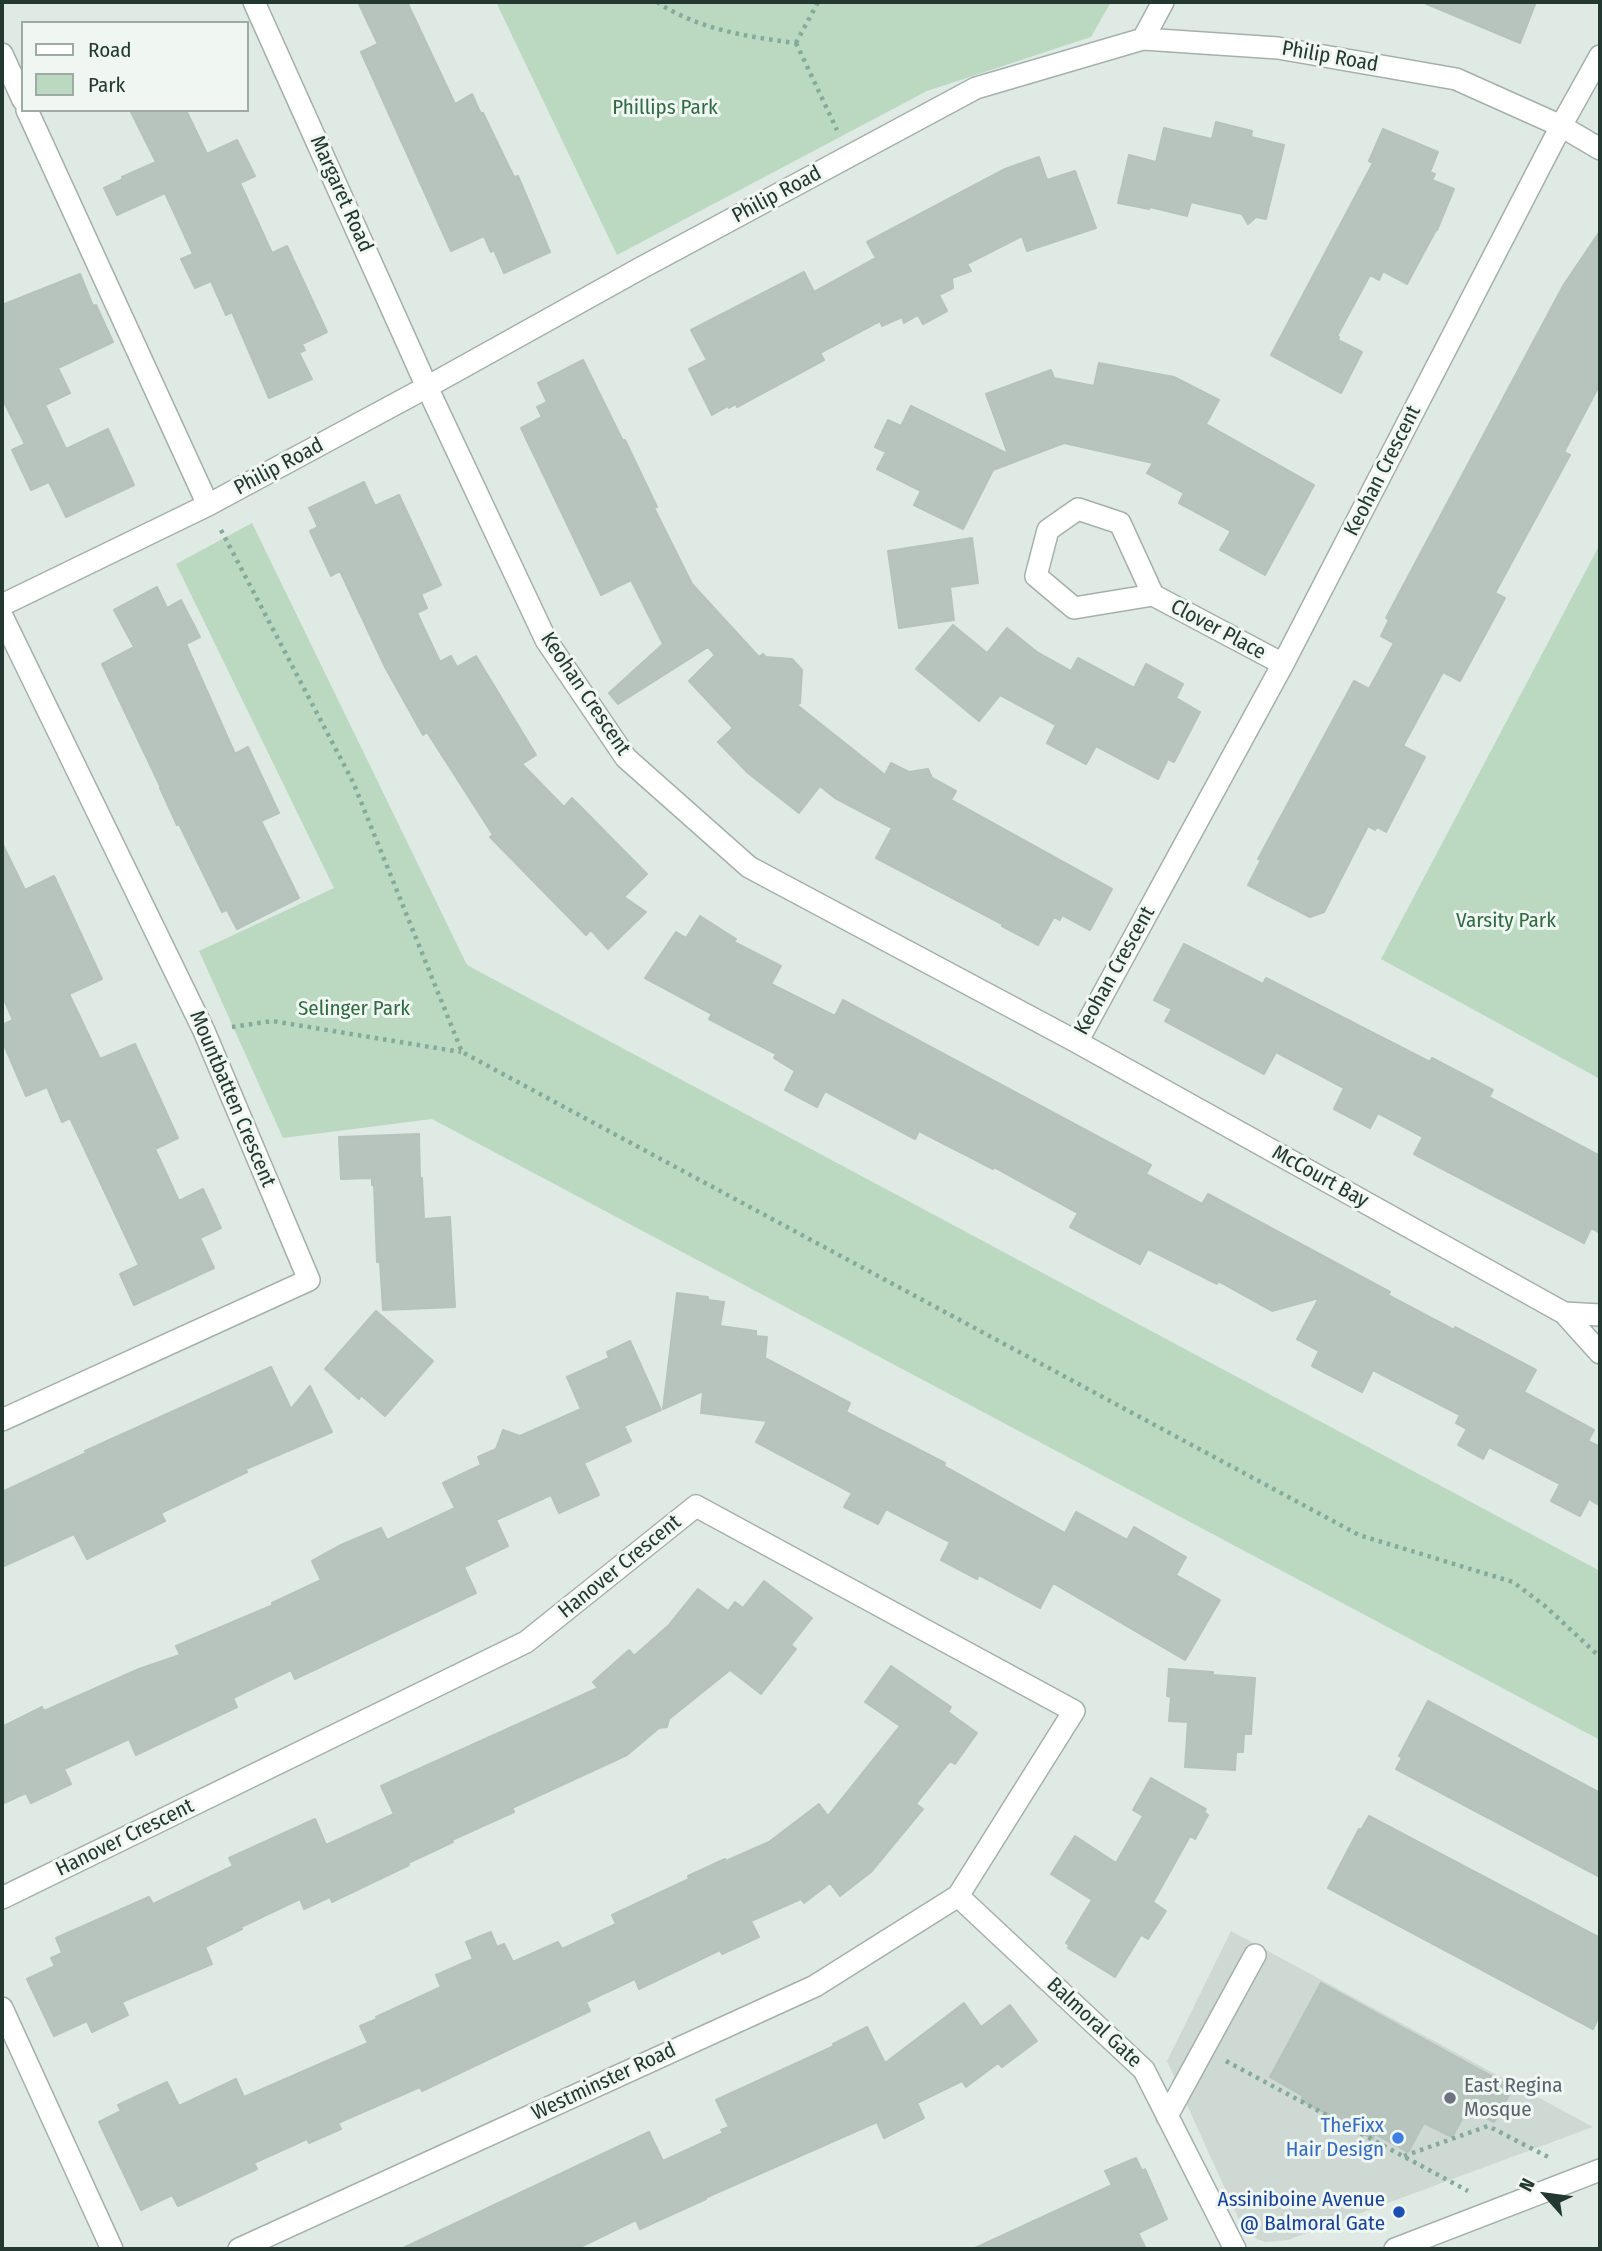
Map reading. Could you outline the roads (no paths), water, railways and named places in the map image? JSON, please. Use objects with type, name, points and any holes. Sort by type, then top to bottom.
[{"type":"street","name":"Margaret Road","points":[[254,2],[427,387]]},
{"type":"street","points":[[1143,40],[1163,2]]},
{"type":"street","name":"Philip Road","points":[[2,605],[208,505],[976,88],[1143,40],[1279,48],[1456,79],[1561,127],[1600,149]]},
{"type":"street","points":[[2,54],[21,96]]},
{"type":"street","name":"Keohan Crescent","points":[[427,387],[546,640],[626,758],[749,867],[1077,1042],[1283,664],[1600,56]]},
{"type":"street","points":[[28,112],[208,505]]},
{"type":"street","name":"Clover Place","points":[[1153,596],[1120,523],[1077,509],[1048,530],[1036,576],[1074,608],[1153,596],[1283,664]]},
{"type":"street","name":"Mountbatten Crescent","points":[[2,616],[204,1031],[309,1280],[2,1420]]},
{"type":"street","name":"McCourt Bay","points":[[1077,1042],[1564,1313],[1600,1353]]},
{"type":"street","name":"McCourt Bay","points":[[1564,1313],[1600,1315]]},
{"type":"street","name":"Hanover Crescent","points":[[2,1898],[526,1642],[696,1506],[1074,1711],[958,1896]]},
{"type":"street","name":"Balmoral Gate","points":[[958,1896],[1144,2070],[1235,2249]]},
{"type":"street","name":"Westminster Road","points":[[239,2249],[815,1986],[958,1896]]},
{"type":"street","points":[[1167,2116],[1255,1955]]},
{"type":"street","points":[[2,2008],[113,2249]]},
{"type":"street","points":[[1395,2249],[1592,2173]]},
{"type":"place","name":"East Regina Mosque","points":[[1450,2098]]},
{"type":"place","name":"TheFixx Hair Design","points":[[1398,2138]]},
{"type":"place","name":"Assiniboine Avenue @ Balmoral Gate","points":[[1399,2212]]},
{"type":"park label","name":"Phillips Park","points":[[665,108]]},
{"type":"park label","name":"Varsity Park","points":[[1506,921]]},
{"type":"park label","name":"Selinger Park","points":[[354,1009]]}]
